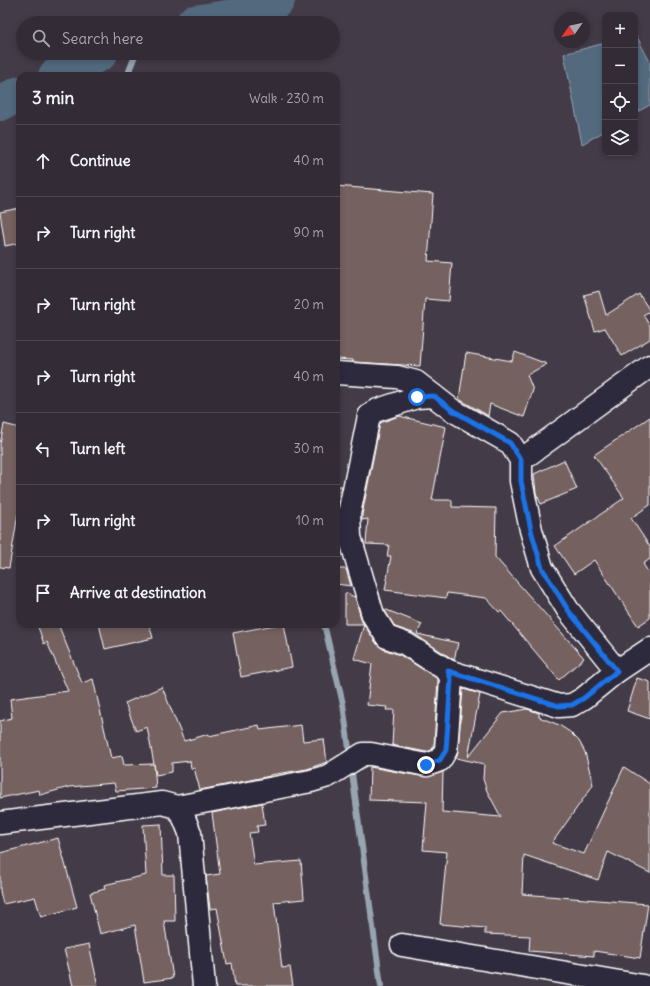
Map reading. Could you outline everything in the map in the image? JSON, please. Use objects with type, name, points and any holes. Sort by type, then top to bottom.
[{"type":"street","points":[[521,460],[650,366]]},
{"type":"street","points":[[340,374],[397,377],[416,382],[452,410],[510,443],[521,460],[521,481],[529,523],[542,568],[568,610],[617,671]]},
{"type":"street","points":[[434,396],[417,397],[375,411],[369,416],[349,514],[350,537],[372,615],[387,637],[406,644],[448,671],[559,706],[572,705],[584,698],[617,671],[650,649]]},
{"type":"street","points":[[0,823],[162,803],[177,807],[311,781],[328,776],[363,754],[371,754],[426,765],[440,760],[446,750],[451,679],[448,671]]},
{"type":"street","points":[[177,807],[184,818],[190,833],[204,986]]},
{"type":"street","points":[[402,945],[642,986]]},
{"type":"water","points":[[638,39],[650,62],[650,105],[638,111]]},
{"type":"water","points":[[602,44],[602,133],[582,144],[564,54]]},
{"type":"building","points":[[340,186],[433,194],[428,261],[452,263],[449,301],[425,299],[420,366],[353,362],[353,360],[340,359]]},
{"type":"building","points":[[16,209],[16,244],[5,246],[0,212]]},
{"type":"building","points":[[599,291],[606,315],[639,294],[650,311],[643,315],[650,326],[650,339],[622,356],[605,328],[595,331],[584,295]]},
{"type":"building","points":[[515,352],[547,364],[527,375],[533,390],[524,417],[490,404],[488,416],[459,399],[466,353],[512,361]]},
{"type":"building","points":[[399,416],[446,427],[432,500],[452,500],[452,507],[496,508],[495,557],[584,658],[559,680],[501,611],[499,612],[486,598],[447,593],[446,598],[385,590],[391,556],[387,556],[389,545],[366,544],[368,519],[362,520],[362,515],[380,423]]},
{"type":"building","points":[[650,417],[650,505],[631,518],[650,547],[650,559],[643,564],[650,575],[650,618],[638,626],[594,560],[574,574],[555,546],[624,498],[594,455]]},
{"type":"building","points":[[4,424],[16,427],[16,526],[9,568],[0,567],[0,444]]},
{"type":"building","points":[[564,460],[577,489],[541,504],[536,493],[534,474]]},
{"type":"building","points":[[340,486],[342,486],[340,497]]},
{"type":"building","points":[[340,569],[346,569],[351,586],[340,585]]},
{"type":"building","points":[[345,593],[355,597],[363,624],[345,624]]},
{"type":"building","points":[[384,609],[422,624],[417,634],[458,643],[454,660],[413,633],[395,627]]},
{"type":"building","points":[[364,625],[377,644],[383,649],[400,655],[438,679],[434,746],[432,750],[426,752],[392,745],[394,710],[386,710],[387,707],[367,705],[372,664],[354,659]]},
{"type":"building","points":[[38,628],[60,628],[82,683],[93,679],[111,758],[122,756],[124,765],[154,764],[156,788],[116,791],[114,783],[69,787],[40,795],[39,790],[0,798],[0,721],[12,718],[10,699],[68,691],[47,642],[44,644]]},
{"type":"building","points":[[100,628],[150,628],[153,638],[105,649]]},
{"type":"building","points":[[259,628],[285,628],[292,667],[241,677],[233,633]]},
{"type":"building","points":[[637,678],[650,682],[650,719],[627,711]]},
{"type":"building","points":[[162,687],[184,741],[209,734],[209,736],[259,725],[260,730],[301,725],[303,741],[324,739],[327,762],[307,769],[270,775],[200,790],[194,768],[191,769],[190,761],[172,763],[172,772],[156,775],[147,727],[136,731],[125,703]]},
{"type":"building","points":[[463,689],[480,694],[468,757],[503,713],[527,709],[539,713],[539,717],[559,725],[570,732],[579,741],[585,752],[593,785],[552,843],[584,854],[624,767],[650,784],[650,873],[608,852],[598,880],[524,855],[522,894],[648,904],[640,958],[594,951],[594,956],[529,951],[530,936],[485,934],[485,928],[440,924],[447,852],[423,850],[427,802],[369,800],[370,767],[425,777],[443,772],[442,812],[501,817],[487,791],[483,779],[484,764],[456,758],[458,751]]},
{"type":"building","points":[[262,803],[265,825],[257,826],[258,832],[249,833],[254,865],[301,861],[304,899],[274,902],[282,968],[290,967],[293,986],[235,986],[232,963],[227,964],[217,908],[210,909],[206,876],[220,874],[212,813]]},
{"type":"building","points":[[161,824],[163,875],[174,875],[175,921],[164,921],[173,978],[144,982],[135,925],[100,934],[90,893],[105,889],[104,885],[146,875],[143,825]]},
{"type":"building","points":[[58,838],[77,907],[41,917],[35,897],[3,904],[0,891],[0,853]]},
{"type":"building","points":[[89,944],[98,986],[73,986],[64,949]]},
{"type":"waterway","points":[[240,16],[259,13],[277,0]]},
{"type":"waterway","points":[[64,72],[87,60]]},
{"type":"waterway","points":[[129,72],[133,60]]},
{"type":"waterway","points":[[0,103],[16,96]]},
{"type":"waterway","points":[[325,628],[343,704],[350,756]]},
{"type":"waterway","points":[[351,766],[381,986]]},
{"type":"route","points":[[417,397],[434,396],[452,410],[510,443],[521,460],[521,481],[531,530],[542,568],[568,610],[617,671],[584,698],[572,705],[559,706],[448,671],[451,679],[446,750],[440,760],[426,765]]}]
